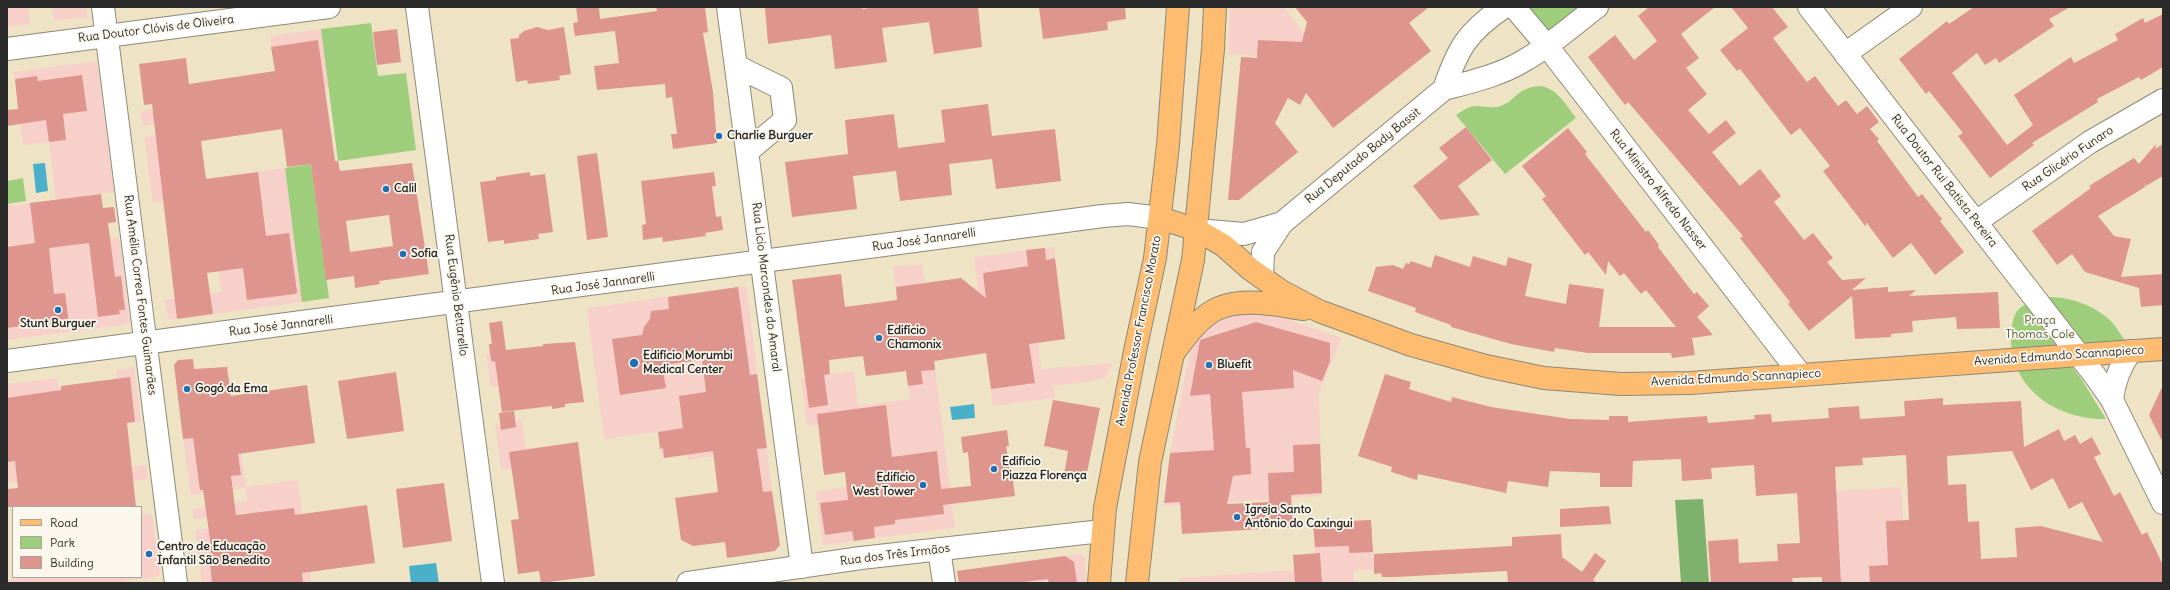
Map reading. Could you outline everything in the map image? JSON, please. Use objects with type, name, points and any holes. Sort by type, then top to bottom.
[{"type":"main road","name":"Avenida Professor Francisco Morato","points":[[1099,583],[1102,531],[1119,431],[1155,258],[1168,145],[1178,7]]},
{"type":"main road","points":[[1137,583],[1150,462],[1175,351],[1197,230],[1213,49],[1215,7]]},
{"type":"main road","name":"Rua José Jannarelli","points":[[1160,218],[1197,230]]},
{"type":"main road","name":"Avenida Edmundo Scannapieco","points":[[1197,230],[1223,245],[1237,259],[1281,291],[1319,311],[1411,345],[1486,366],[1544,378],[1621,384],[1690,383],[2163,349]]},
{"type":"main road","name":"Avenida Edmundo Scannapieco","points":[[1175,351],[1194,325],[1209,312],[1225,305],[1245,302],[1319,311]]},
{"type":"street","name":"Rua Amélia Correa Fontes Guimarães","points":[[103,7],[176,583]]},
{"type":"street","name":"Rua Doutor Clóvis de Oliveira","points":[[7,49],[329,7]]},
{"type":"street","name":"Rua Eugênio Bettarello","points":[[417,7],[493,583]]},
{"type":"street","name":"Rua Licio Marcondes do Amaral","points":[[728,7],[763,262],[802,567]]},
{"type":"street","points":[[1444,89],[1454,59],[1463,42],[1477,27],[1504,7]]},
{"type":"street","name":"Rua Ministro Alfredo Nasser","points":[[1514,7],[1547,46],[1801,375]]},
{"type":"street","name":"Rua Deputado Bady Bassit","points":[[1262,277],[1263,252],[1282,222],[1444,89],[1494,74],[1524,61],[1547,46],[1597,7]]},
{"type":"street","name":"Rua Doutor Rui Batista Pereira","points":[[1809,7],[2079,354],[2112,400],[2163,503]]},
{"type":"street","points":[[1846,54],[1911,7]]},
{"type":"street","points":[[736,66],[781,88],[784,103],[785,120],[748,151]]},
{"type":"street","name":"Rua Glicério Funaro","points":[[1976,222],[2090,142],[2163,100]]},
{"type":"street","name":"Rua José Jannarelli","points":[[7,362],[1103,216],[1128,214],[1160,218]]},
{"type":"street","name":"Rua Deputado Bady Bassit","points":[[1197,230],[1244,234],[1282,222]]},
{"type":"street","points":[[2112,400],[2118,373],[2131,351]]},
{"type":"street","name":"Rua dos Três Irmãos","points":[[688,583],[939,549],[1102,531]]},
{"type":"street","points":[[939,549],[944,583]]},
{"type":"shaded area","points":[[7,7],[28,7],[30,24],[7,27]]},
{"type":"shaded area","points":[[52,7],[86,7],[88,17],[54,21]]},
{"type":"shaded area","points":[[1230,7],[1284,7],[1315,47],[1308,60],[1228,54]]},
{"type":"shaded area","points":[[321,29],[329,88],[278,95],[270,36]]},
{"type":"shaded area","points":[[97,61],[114,192],[83,196],[89,241],[119,237],[130,324],[7,340],[7,206],[56,200],[49,142],[23,145],[14,72]]},
{"type":"shaded area","points":[[196,104],[198,118],[142,126],[140,111]]},
{"type":"shaded area","points":[[199,129],[206,179],[285,168],[302,302],[168,320],[165,300],[221,292],[210,207],[208,196],[153,203],[144,137]]},
{"type":"shaded area","points":[[1054,247],[1065,339],[1038,343],[1041,369],[1113,363],[1105,379],[1053,386],[1055,398],[993,406],[974,257]]},
{"type":"shaded area","points":[[922,264],[955,528],[875,538],[870,497],[895,481],[887,416],[807,426],[801,378],[854,371],[858,406],[910,399],[893,267]]},
{"type":"shaded area","points":[[746,286],[759,385],[733,389],[720,290]]},
{"type":"shaded area","points":[[693,293],[706,392],[763,418],[772,491],[750,494],[714,456],[688,460],[687,455],[662,458],[658,432],[604,439],[587,308]]},
{"type":"shaded area","points":[[1249,310],[1277,316],[1342,338],[1319,392],[1322,496],[1164,506],[1170,453],[1192,341],[1205,327]]},
{"type":"shaded area","points":[[513,352],[498,386],[491,387],[486,355]]},
{"type":"shaded area","points":[[134,368],[141,421],[123,423],[116,370]]},
{"type":"shaded area","points":[[58,378],[70,475],[7,483],[7,384]]},
{"type":"shaded area","points":[[522,420],[526,449],[551,446],[553,463],[501,470],[495,424]]},
{"type":"shaded area","points":[[238,432],[246,487],[298,480],[311,583],[202,583],[195,530],[250,523],[249,512],[194,519],[192,509],[247,501],[246,488],[191,495],[183,439]]},
{"type":"shaded area","points":[[146,465],[148,479],[72,489],[70,475]]},
{"type":"shaded area","points":[[847,487],[854,541],[823,545],[816,491]]},
{"type":"shaded area","points":[[1901,487],[1907,583],[1841,583],[1836,491]]},
{"type":"shaded area","name":"Centro de Educação Infantil São Benedito","points":[[152,514],[160,576],[125,581],[125,583],[7,583],[7,580],[20,578],[142,578],[142,515]]},
{"type":"shaded area","points":[[1371,520],[1374,569],[1354,571],[1354,583],[1322,583],[1320,553],[1315,554],[1313,523]]},
{"type":"shaded area","points":[[1080,554],[1085,557],[1086,583],[1006,583],[1004,564]]},
{"type":"shaded area","points":[[1294,570],[1295,583],[1179,583],[1179,578]]},
{"type":"green space","points":[[1514,7],[1597,7],[1547,46]]},
{"type":"green space","points":[[371,23],[378,76],[406,73],[416,150],[338,161],[321,29]]},
{"type":"green space","points":[[1538,86],[1550,89],[1560,97],[1576,118],[1505,174],[1456,115],[1473,106],[1501,106],[1506,104],[1521,92],[1531,87]]},
{"type":"green space","points":[[311,164],[329,298],[302,302],[285,168]]},
{"type":"green space","points":[[23,178],[26,201],[7,204],[7,181]]},
{"type":"green space","name":"Praça Thomas Cole","points":[[2050,297],[2058,297],[2083,303],[2098,311],[2111,321],[2128,344],[2059,349],[2082,380],[2106,419],[2089,418],[2056,408],[2042,399],[2030,388],[2020,374],[2014,359],[2011,341],[2014,317],[2017,311],[2024,305]]},
{"type":"green space","points":[[1703,499],[1709,583],[1681,583],[1675,500]]},
{"type":"water","points":[[45,163],[48,191],[36,193],[33,164]]},
{"type":"water","points":[[974,404],[975,418],[952,420],[950,407]]},
{"type":"water","points":[[436,563],[439,583],[411,583],[409,566]]},
{"type":"building","points":[[576,7],[599,7],[600,19],[657,11],[656,7],[705,7],[708,32],[703,33],[713,92],[717,143],[673,149],[671,134],[677,134],[672,97],[666,98],[665,84],[597,90],[594,66],[619,63],[615,31],[575,36],[573,23],[578,22]]},
{"type":"building","points":[[765,7],[862,7],[862,9],[877,7],[978,7],[982,47],[934,54],[929,22],[882,28],[887,62],[835,69],[831,35],[768,44]]},
{"type":"building","points":[[1039,7],[1125,7],[1126,19],[1107,22],[1108,30],[1043,39]]},
{"type":"building","points":[[1295,7],[1429,7],[1409,23],[1431,51],[1333,128],[1306,93],[1300,105],[1288,98],[1275,123],[1298,152],[1239,200],[1228,200],[1241,57],[1257,58],[1258,40],[1302,42],[1307,22]]},
{"type":"building","points":[[1649,7],[1715,7],[1681,34],[1699,58],[1686,68],[1707,94],[1688,110],[1709,134],[1726,120],[1736,133],[1712,152],[1740,186],[1760,169],[1781,196],[1774,202],[1804,240],[1813,233],[1833,258],[1827,262],[1842,280],[1866,278],[1852,290],[1888,287],[1888,292],[1916,290],[1909,296],[1998,292],[2000,328],[1957,329],[1956,317],[1912,321],[1913,332],[1891,334],[1891,337],[1855,339],[1852,296],[1809,331],[1788,304],[1790,302],[1740,238],[1743,236],[1628,102],[1625,105],[1588,57],[1615,35],[1634,60],[1657,41],[1638,16]]},
{"type":"building","points":[[1731,7],[1772,7],[1788,27],[1773,38],[1807,82],[1815,76],[1838,106],[1846,100],[1857,114],[1867,106],[1879,122],[1870,129],[1879,139],[1877,141],[1918,197],[1922,194],[1942,219],[1940,221],[1964,252],[1935,275],[1911,243],[1893,258],[1866,222],[1866,227],[1823,171],[1830,166],[1800,128],[1791,135],[1740,69],[1737,71],[1720,50],[1748,28]]},
{"type":"building","points":[[1974,7],[2070,7],[2049,19],[2054,26],[1999,63],[1996,58],[1985,65],[1977,53],[1952,73],[2007,145],[2033,125],[2014,95],[2071,57],[2074,63],[2118,40],[2115,34],[2143,18],[2145,23],[2163,14],[2163,67],[2141,80],[2139,77],[2097,99],[2098,102],[2032,143],[2034,145],[1990,178],[1958,136],[1963,133],[1929,91],[1926,94],[1899,59],[1947,21],[1949,24]]},
{"type":"building","points":[[537,27],[548,30],[564,27],[571,74],[559,76],[560,80],[528,84],[527,80],[516,82],[510,39],[519,38],[519,35],[524,31]]},
{"type":"building","points":[[397,29],[401,62],[377,65],[373,32]]},
{"type":"building","points":[[318,40],[335,161],[338,161],[340,171],[412,163],[429,274],[379,281],[380,284],[355,288],[354,276],[326,280],[311,164],[287,167],[282,129],[201,141],[206,179],[258,172],[266,236],[289,233],[297,292],[295,294],[247,300],[243,268],[207,273],[213,314],[177,319],[152,104],[144,105],[139,64],[186,58],[189,84],[275,71],[271,47]],"holes":[[[389,215],[393,246],[350,252],[346,221]]]},
{"type":"building","points":[[82,75],[87,111],[63,114],[66,140],[49,142],[46,120],[7,126],[7,110],[18,109],[15,79],[37,76],[38,81]]},
{"type":"building","points":[[988,104],[992,136],[1055,129],[1061,181],[996,189],[992,159],[949,164],[952,195],[900,201],[896,171],[853,176],[857,209],[792,217],[785,162],[848,154],[845,120],[894,114],[898,148],[945,142],[941,110]]},
{"type":"building","points":[[1466,127],[1492,160],[1458,186],[1480,215],[1440,220],[1413,186],[1448,158],[1439,148]]},
{"type":"building","points":[[1568,128],[1587,152],[1585,154],[1646,232],[1648,230],[1659,245],[1658,247],[1694,294],[1697,292],[1709,306],[1697,317],[1713,335],[1692,338],[1695,355],[1672,358],[1671,353],[1588,353],[1555,348],[1554,352],[1511,344],[1451,327],[1451,325],[1415,312],[1416,308],[1368,291],[1376,267],[1393,265],[1403,269],[1406,263],[1409,264],[1411,261],[1431,268],[1435,255],[1470,267],[1473,256],[1506,266],[1508,257],[1532,264],[1525,296],[1566,304],[1569,284],[1604,289],[1599,327],[1676,327],[1646,290],[1641,294],[1624,273],[1620,276],[1608,261],[1606,275],[1588,252],[1585,255],[1542,199],[1546,196],[1522,166]]},
{"type":"building","points":[[2156,144],[2155,149],[2163,144],[2163,176],[2146,186],[2146,182],[2145,187],[2098,216],[2114,236],[2131,239],[2121,277],[2163,274],[2163,305],[2141,307],[2139,288],[2085,272],[2072,254],[2057,265],[2032,231],[2091,188],[2089,186],[2134,158],[2139,164]]},
{"type":"building","points":[[597,153],[608,237],[587,240],[577,156]]},
{"type":"building","points":[[530,172],[530,176],[545,174],[553,232],[538,234],[539,239],[504,244],[504,240],[488,242],[480,182],[496,180],[496,177]]},
{"type":"building","points":[[714,172],[716,186],[712,186],[716,217],[721,216],[723,230],[705,233],[706,236],[663,242],[662,237],[643,240],[642,225],[646,224],[641,181]]},
{"type":"building","points":[[101,194],[103,208],[114,207],[116,222],[108,223],[115,277],[121,276],[125,310],[119,310],[120,314],[98,317],[89,243],[49,248],[54,294],[65,293],[69,324],[50,327],[49,322],[7,328],[7,247],[35,243],[30,203]]},
{"type":"building","points":[[1045,248],[1046,260],[1055,258],[1065,339],[1029,344],[1035,383],[991,389],[986,353],[934,361],[935,370],[921,371],[923,384],[908,386],[906,371],[866,376],[863,356],[829,360],[830,374],[824,375],[828,405],[809,408],[792,280],[841,274],[845,307],[897,300],[896,287],[961,278],[986,298],[983,273],[1028,266],[1026,250]]},
{"type":"building","points":[[738,287],[750,375],[757,374],[767,448],[757,449],[763,492],[772,491],[780,545],[775,551],[727,558],[725,542],[693,546],[681,540],[675,498],[718,492],[713,451],[664,458],[663,448],[660,449],[658,432],[683,428],[679,396],[706,392],[702,360],[662,365],[666,388],[620,395],[612,339],[642,335],[644,327],[650,319],[651,311],[669,309],[668,297]]},
{"type":"building","points":[[502,321],[506,350],[543,346],[543,344],[575,342],[584,402],[565,404],[565,407],[552,409],[552,406],[502,412],[495,361],[492,362],[490,354],[489,344],[492,344],[489,323]]},
{"type":"building","points":[[1256,322],[1330,343],[1330,361],[1322,381],[1293,370],[1294,388],[1242,392],[1246,448],[1250,448],[1251,474],[1233,476],[1227,504],[1269,502],[1268,473],[1294,472],[1293,445],[1320,444],[1322,493],[1291,495],[1293,527],[1182,534],[1180,502],[1164,503],[1170,453],[1214,450],[1210,394],[1190,396],[1200,340]]},
{"type":"building","points":[[193,359],[194,369],[227,367],[231,396],[307,385],[315,443],[238,454],[241,475],[231,476],[236,515],[294,508],[295,515],[367,505],[375,563],[302,573],[303,583],[212,583],[209,553],[211,553],[210,539],[203,490],[200,490],[193,438],[183,439],[174,365],[178,360]]},
{"type":"building","points":[[396,372],[404,431],[347,439],[338,381]]},
{"type":"building","points":[[1385,374],[1411,382],[1409,389],[1451,402],[1452,397],[1491,407],[1570,419],[1609,420],[1609,416],[1628,416],[1628,422],[1707,416],[1708,423],[1755,419],[1754,415],[1771,414],[1772,422],[1829,418],[1828,408],[1859,406],[1860,419],[1905,416],[1904,401],[1943,398],[1943,405],[2021,401],[2024,447],[2059,429],[2064,441],[2075,435],[2080,444],[2092,437],[2101,454],[2094,457],[2114,496],[2120,492],[2142,535],[2147,532],[2163,565],[2163,583],[1870,583],[1869,566],[1888,565],[1886,521],[1909,520],[1906,455],[1862,458],[1863,465],[1835,467],[1841,583],[1822,583],[1822,577],[1792,578],[1793,583],[1711,583],[1708,541],[1738,539],[1739,563],[1778,561],[1777,544],[1800,543],[1797,493],[1756,496],[1754,465],[1711,468],[1712,479],[1682,481],[1681,459],[1633,461],[1632,487],[1600,487],[1600,473],[1550,471],[1548,487],[1508,481],[1506,493],[1418,474],[1417,480],[1391,472],[1392,467],[1358,456]],"holes":[[[2012,451],[2031,490],[2053,478],[2069,509],[2082,502],[2103,542],[2041,526],[2015,528],[2017,557],[1981,559],[1979,521],[1968,522],[1966,484],[1948,485],[1947,456]]]},
{"type":"building","points":[[130,377],[135,422],[127,423],[136,506],[8,507],[7,489],[18,488],[15,461],[8,462],[7,398],[61,390],[61,386]]},
{"type":"building","points":[[2163,385],[2163,443],[2149,415]]},
{"type":"building","points":[[1053,400],[1100,408],[1086,478],[1064,475],[1068,451],[1044,446]]},
{"type":"building","points":[[886,405],[892,457],[937,451],[941,489],[971,486],[968,452],[963,453],[961,437],[1007,430],[1009,446],[1006,446],[1015,496],[943,505],[944,514],[895,520],[895,524],[874,527],[875,538],[854,541],[852,531],[825,535],[820,503],[848,500],[845,472],[824,475],[817,414]]},
{"type":"building","points":[[514,411],[516,427],[501,430],[499,413]]},
{"type":"building","points":[[578,442],[595,576],[541,583],[539,571],[518,574],[511,520],[519,519],[509,452]]},
{"type":"building","points":[[444,483],[452,541],[403,548],[396,489]]},
{"type":"building","points":[[1609,506],[1611,524],[1560,527],[1560,509]]},
{"type":"building","points":[[1371,520],[1373,552],[1349,553],[1349,546],[1315,547],[1313,523]]},
{"type":"building","points":[[1561,534],[1562,557],[1582,572],[1595,553],[1606,561],[1593,580],[1597,583],[1508,583],[1507,571],[1396,577],[1382,577],[1381,573],[1374,574],[1374,554],[1512,546],[1512,537]]},
{"type":"building","points":[[1320,553],[1322,583],[1295,583],[1293,555]]},
{"type":"building","points":[[1065,556],[1074,562],[1077,583],[1049,583],[1048,579],[1016,583],[959,583],[957,571]]},
{"type":"place","name":"Charlie Burguer","points":[[719,136]]},
{"type":"place","name":"Calil","points":[[386,189]]},
{"type":"place","name":"Sofia","points":[[403,254]]},
{"type":"place","name":"Stunt Burguer","points":[[58,310]]},
{"type":"place","name":"Edifício Chamonix","points":[[879,338]]},
{"type":"place","name":"Edifício Morumbi Medical Center","points":[[634,363]]},
{"type":"place","name":"Bluefit","points":[[1209,365]]},
{"type":"place","name":"Gogó da Ema","points":[[187,389]]},
{"type":"place","name":"Edifício Piazza Florença","points":[[994,469]]},
{"type":"place","name":"Edifício West Tower","points":[[923,485]]},
{"type":"place","name":"Igreja Santo Antônio do Caxingui","points":[[1237,517]]},
{"type":"place","name":"Centro de Educação Infantil São Benedito","points":[[149,554]]}]
